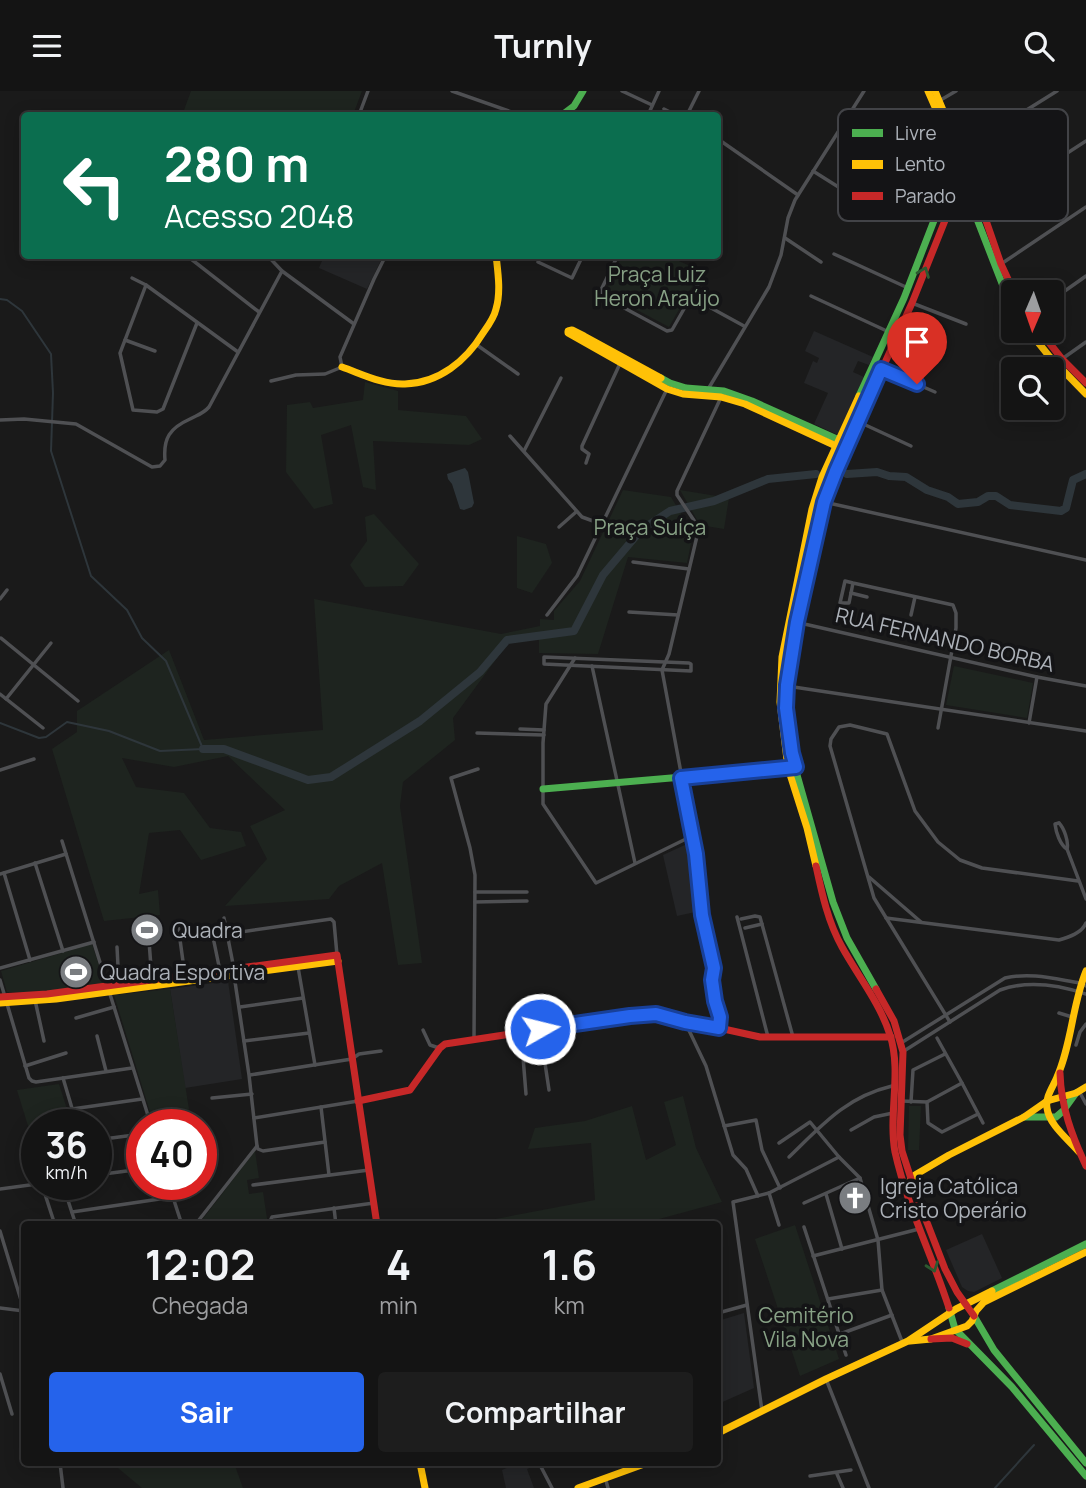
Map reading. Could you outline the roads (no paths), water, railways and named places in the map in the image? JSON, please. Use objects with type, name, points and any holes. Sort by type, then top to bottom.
[{"type":"main road","points":[[566,112],[574,106],[583,91]]},
{"type":"main road","points":[[928,91],[936,109]]},
{"type":"main road","points":[[935,91],[943,109]]},
{"type":"main road","points":[[935,221],[889,332],[822,477],[812,509],[782,657],[780,702],[792,768],[828,899],[886,1005],[902,1048],[907,1102],[900,1135],[902,1151],[945,1269],[994,1350],[1086,1463]]},
{"type":"main road","points":[[945,221],[912,303],[824,502],[797,622],[787,685],[786,708],[792,768],[800,785],[838,941],[880,1010],[891,1037],[895,1150],[907,1195],[955,1329],[1012,1387],[1086,1476]]},
{"type":"main road","points":[[978,221],[1001,281]]},
{"type":"main road","points":[[985,221],[1008,280]]},
{"type":"main road","points":[[342,367],[405,384],[446,373],[477,345],[496,309],[499,290],[496,259]]},
{"type":"main road","points":[[1039,343],[1086,394]]},
{"type":"main road","points":[[1049,343],[1060,357]]},
{"type":"main road","points":[[595,345],[668,386],[752,401],[837,443],[843,444],[850,439]]},
{"type":"main road","points":[[883,345],[887,350],[887,357]]},
{"type":"main road","points":[[1064,361],[1086,383]]},
{"type":"main road","points":[[543,789],[792,768]]},
{"type":"main road","points":[[838,941],[847,937]]},
{"type":"main road","points":[[268,967],[298,966],[338,958]]},
{"type":"main road","points":[[3,1000],[109,989],[119,985],[338,958]]},
{"type":"main road","points":[[338,958],[376,1221]]},
{"type":"main road","points":[[3,1000],[35,1000],[185,976],[197,977],[220,971],[234,972]]},
{"type":"main road","points":[[1079,1152],[1051,1117],[1047,1101],[1060,1068],[1086,971]]},
{"type":"main road","points":[[358,1101],[410,1090],[437,1047],[445,1044],[630,1016],[656,1014],[768,1037],[891,1037]]},
{"type":"main road","points":[[1060,1068],[1063,1111],[1086,1166]]},
{"type":"main road","points":[[1060,1083],[1064,1089],[1078,1091]]},
{"type":"main road","points":[[907,1195],[911,1179],[949,1155],[1024,1117],[1047,1101],[1078,1091]]},
{"type":"main road","points":[[1024,1117],[1056,1117],[1078,1091]]},
{"type":"main road","points":[[721,1432],[906,1343],[956,1309],[1085,1246]]},
{"type":"main road","points":[[931,1339],[967,1326],[985,1302],[1085,1246]]},
{"type":"main road","points":[[906,1343],[952,1338],[970,1345]]},
{"type":"main road","points":[[421,1466],[425,1488]]},
{"type":"main road","points":[[578,1488],[605,1477],[620,1467]]},
{"type":"street","points":[[360,112],[368,91]]},
{"type":"street","points":[[452,91],[512,112]]},
{"type":"street","points":[[622,91],[652,105]]},
{"type":"street","points":[[649,112],[659,91]]},
{"type":"street","points":[[688,112],[699,91]]},
{"type":"street","points":[[853,109],[864,91]]},
{"type":"street","points":[[939,101],[956,91]]},
{"type":"street","points":[[1029,109],[1058,91]]},
{"type":"street","points":[[664,109],[670,112]]},
{"type":"street","points":[[705,393],[769,287],[782,255],[788,218],[838,132]]},
{"type":"street","points":[[721,141],[799,195]]},
{"type":"street","points":[[1068,153],[1086,141]]},
{"type":"street","points":[[813,171],[838,187]]},
{"type":"street","points":[[1068,219],[1086,207]]},
{"type":"street","points":[[1001,264],[1065,221]]},
{"type":"street","points":[[785,239],[821,262]]},
{"type":"street","points":[[834,254],[908,288]]},
{"type":"street","points":[[191,259],[260,313]]},
{"type":"street","points":[[271,259],[282,271],[354,324]]},
{"type":"street","points":[[271,381],[296,375],[325,374],[342,367],[340,356],[384,259]]},
{"type":"street","points":[[538,262],[571,278],[581,259]]},
{"type":"street","points":[[616,259],[601,295],[667,331],[672,330],[701,279]]},
{"type":"street","points":[[0,420],[24,419],[76,424],[155,467],[160,466],[165,460],[164,446],[169,434],[209,407],[282,271]]},
{"type":"street","points":[[1064,292],[1086,277]]},
{"type":"street","points":[[132,278],[146,285],[238,352]]},
{"type":"street","points":[[146,285],[120,353],[132,409],[157,412],[163,409],[197,323]]},
{"type":"street","points":[[811,296],[889,332]]},
{"type":"street","points":[[691,297],[745,326]]},
{"type":"street","points":[[912,303],[965,324]]},
{"type":"street","points":[[125,340],[155,351]]},
{"type":"street","points":[[1064,358],[1086,342]]},
{"type":"street","points":[[477,345],[518,374]]},
{"type":"street","points":[[586,463],[589,454],[582,446],[622,360]]},
{"type":"street","points":[[881,369],[935,392]]},
{"type":"street","points":[[524,451],[561,378]]},
{"type":"street","points":[[547,615],[577,576],[668,386]]},
{"type":"street","points":[[719,1028],[720,1017],[712,980],[714,968],[702,915],[692,836],[662,670],[669,654],[698,529],[677,491],[722,394]]},
{"type":"street","points":[[858,422],[911,446]]},
{"type":"street","points":[[510,436],[577,512],[593,521],[604,521]]},
{"type":"street","points":[[824,502],[1086,560]]},
{"type":"street","points":[[559,527],[577,512]]},
{"type":"street","points":[[633,562],[689,569]]},
{"type":"street","points":[[853,583],[849,603],[840,603],[844,582],[853,583],[953,604],[956,628],[938,728]]},
{"type":"street","points":[[0,599],[7,590]]},
{"type":"street","points":[[851,593],[867,597]]},
{"type":"street","points":[[911,615],[915,597]]},
{"type":"street","points":[[629,612],[678,615]]},
{"type":"street","name":"RUA FERNANDO BORBA","points":[[797,622],[1086,686]]},
{"type":"street","points":[[1,638],[78,701]]},
{"type":"street","points":[[6,699],[51,643]]},
{"type":"street","points":[[544,657],[575,659],[665,661],[690,663],[691,671],[544,664],[544,657]]},
{"type":"street","points":[[575,659],[546,704],[543,804],[596,883],[692,836]]},
{"type":"street","points":[[592,666],[635,863]]},
{"type":"street","points":[[1029,723],[1037,677]]},
{"type":"street","points":[[787,685],[1086,731]]},
{"type":"street","points":[[0,694],[43,728]]},
{"type":"street","points":[[950,1022],[874,898],[830,746],[839,727],[846,725],[887,734],[915,811],[938,842],[960,860],[982,868],[1078,881]]},
{"type":"street","points":[[520,730],[544,732]]},
{"type":"street","points":[[477,733],[544,732]]},
{"type":"street","points":[[0,770],[34,759]]},
{"type":"street","points":[[474,1039],[475,875],[451,778],[478,769]]},
{"type":"street","points":[[1067,849],[1063,846],[1056,823],[1061,825],[1086,899]]},
{"type":"street","points":[[62,842],[145,1109]]},
{"type":"street","points":[[30,960],[2,873],[66,853]]},
{"type":"street","points":[[35,863],[63,951]]},
{"type":"street","points":[[866,875],[923,923]]},
{"type":"street","points":[[475,892],[527,892]]},
{"type":"street","points":[[475,902],[527,901]]},
{"type":"street","points":[[768,1037],[739,918],[758,916],[762,924],[793,1037]]},
{"type":"street","points":[[224,918],[240,1007],[258,1149],[263,1151],[325,1142]]},
{"type":"street","points":[[885,918],[1059,940],[1071,937],[1084,928],[1086,923]]},
{"type":"street","points":[[228,934],[333,920],[338,958]]},
{"type":"street","points":[[745,928],[762,924]]},
{"type":"street","points":[[178,926],[185,976]]},
{"type":"street","points":[[213,937],[220,971]]},
{"type":"street","points":[[147,983],[149,941]]},
{"type":"street","points":[[0,968],[94,942]]},
{"type":"street","points":[[117,947],[119,985]]},
{"type":"street","points":[[298,966],[315,1065]]},
{"type":"street","points":[[902,1048],[944,1015],[1005,978],[1019,975],[1038,976],[1080,990],[1086,995]]},
{"type":"street","points":[[0,980],[3,1000],[32,1081],[132,1068]]},
{"type":"street","points":[[902,1048],[1000,990],[1015,985],[1035,983],[1080,990]]},
{"type":"street","points":[[240,1007],[303,999]]},
{"type":"street","points":[[35,1000],[44,1041]]},
{"type":"street","points":[[76,1018],[114,1007]]},
{"type":"street","points":[[1059,1013],[1072,1017]]},
{"type":"street","points":[[685,1022],[706,1066],[733,1155],[746,1169],[758,1196]]},
{"type":"street","points":[[1076,1045],[1086,1024]]},
{"type":"street","points":[[1069,1028],[1080,1032]]},
{"type":"street","points":[[540,1029],[549,1090]]},
{"type":"street","points":[[424,1030],[430,1045],[437,1047]]},
{"type":"street","points":[[521,1032],[526,1094]]},
{"type":"street","points":[[244,1041],[309,1033]]},
{"type":"street","points":[[97,1036],[107,1072]]},
{"type":"street","points":[[937,1038],[983,1123]]},
{"type":"street","points":[[249,1075],[352,1059],[359,1054],[381,1051]]},
{"type":"street","points":[[25,1066],[66,1053]]},
{"type":"street","points":[[945,1054],[913,1070],[907,1102],[927,1103],[962,1083]]},
{"type":"street","points":[[62,1078],[72,1109],[142,1099]]},
{"type":"street","points":[[789,1157],[848,1103],[874,1090],[894,1086]]},
{"type":"street","points":[[1078,1091],[1086,1104]]},
{"type":"street","points":[[212,1098],[252,1094]]},
{"type":"street","points":[[254,1118],[358,1101]]},
{"type":"street","points":[[927,1103],[928,1123],[942,1132],[978,1114]]},
{"type":"street","points":[[320,1107],[329,1175]]},
{"type":"street","points":[[851,1130],[874,1117],[893,1113]]},
{"type":"street","points":[[724,1126],[755,1119],[762,1150],[780,1188]]},
{"type":"street","points":[[779,1143],[810,1122],[860,1178],[878,1240],[882,1290],[906,1343]]},
{"type":"street","points":[[198,1221],[257,1146]]},
{"type":"street","points":[[762,1411],[733,1202],[769,1193],[839,1157]]},
{"type":"street","points":[[253,1185],[369,1170]]},
{"type":"street","points":[[804,1203],[860,1178]]},
{"type":"street","points":[[0,1189],[21,1186]]},
{"type":"street","points":[[769,1193],[779,1225]]},
{"type":"street","points":[[826,1193],[842,1249]]},
{"type":"street","points":[[47,1200],[54,1221]]},
{"type":"street","points":[[68,1200],[75,1221]]},
{"type":"street","points":[[72,1212],[148,1200]]},
{"type":"street","points":[[174,1200],[181,1221]]},
{"type":"street","points":[[271,1221],[271,1218],[373,1203]]},
{"type":"street","points":[[334,1208],[336,1221]]},
{"type":"street","points":[[804,1227],[846,1355]]},
{"type":"street","points":[[813,1256],[919,1229]]},
{"type":"street","points":[[0,1231],[21,1300]]},
{"type":"street","points":[[828,1299],[882,1290]]},
{"type":"street","points":[[721,1312],[747,1305]]},
{"type":"street","points":[[0,1308],[21,1310]]},
{"type":"street","points":[[840,1334],[892,1315]]},
{"type":"street","points":[[0,1374],[12,1414]]},
{"type":"street","points":[[826,1379],[869,1488]]},
{"type":"street","points":[[60,1466],[63,1488]]},
{"type":"street","points":[[541,1466],[552,1488]]},
{"type":"street","points":[[810,1476],[850,1470]]},
{"type":"street","points":[[837,1472],[843,1488]]},
{"type":"street","points":[[605,1477],[608,1488]]},
{"type":"waterway","points":[[0,299],[7,300],[22,311],[51,354],[51,451],[91,576],[127,610],[142,638],[166,661],[203,749],[160,751],[109,731],[67,722],[46,737],[39,738],[0,723]]},
{"type":"waterway","points":[[847,474],[877,472],[906,477],[958,504],[978,502],[988,496],[996,496],[1010,505],[1061,511],[1066,508],[1073,480],[1086,474]]},
{"type":"waterway","points":[[203,749],[224,749],[308,780],[331,777],[420,721],[480,672],[507,640],[574,631],[603,575],[641,530],[670,511],[714,501],[768,479],[816,474]]},
{"type":"waterway","points":[[995,1488],[1034,1445]]},
{"type":"place","name":"Quadra","points":[[147,930]]},
{"type":"place","name":"Quadra Esportiva","points":[[76,972]]},
{"type":"place","name":"Igreja Católica Cristo Operário","points":[[855,1198]]},
{"type":"park label","name":"Praça Luiz Heron Araújo","points":[[657,286]]},
{"type":"park label","name":"Praça Suíça","points":[[650,527]]},
{"type":"park label","name":"Cemitério Vila Nova","points":[[806,1327]]}]
